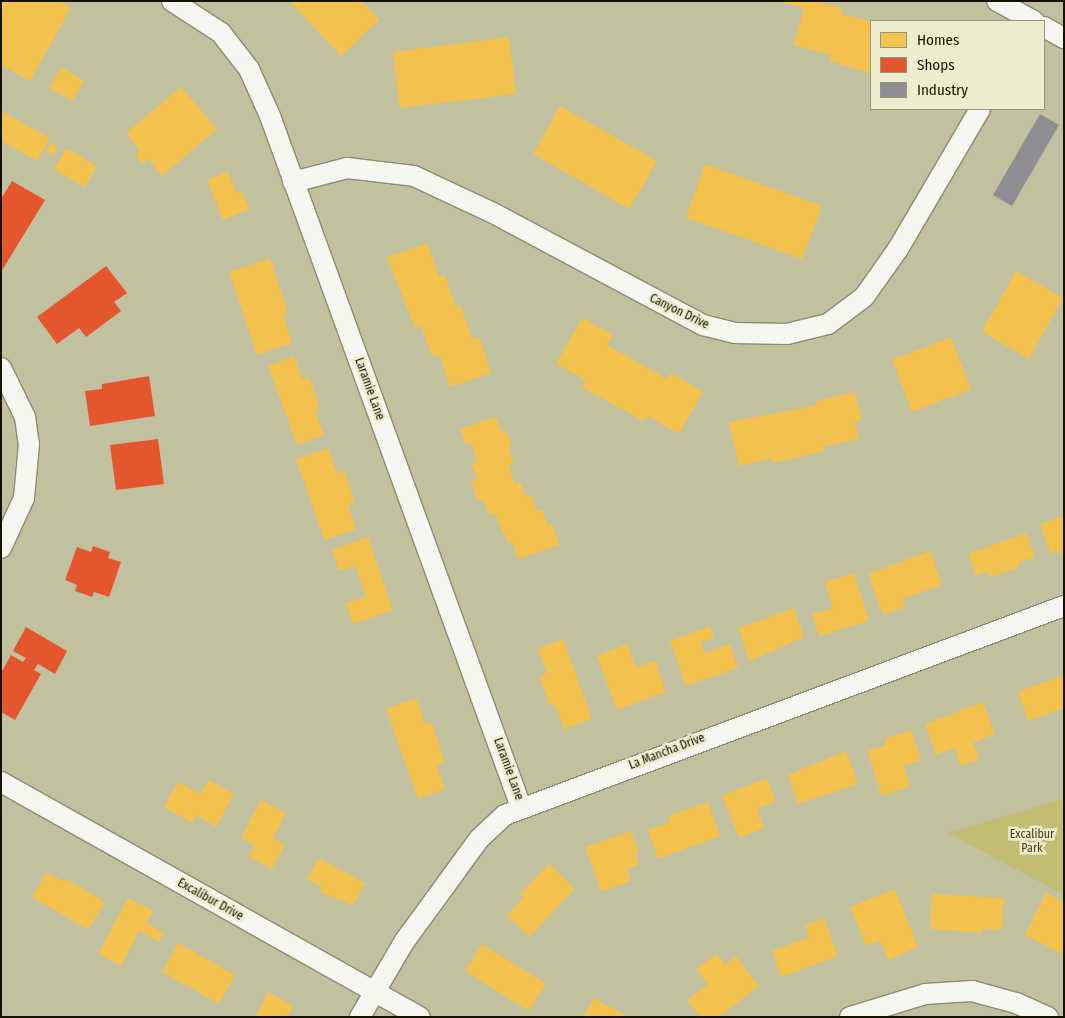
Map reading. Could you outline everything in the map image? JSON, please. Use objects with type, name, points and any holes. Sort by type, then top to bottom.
[{"type":"street","name":"Laramie Lane","points":[[172,1],[221,33],[249,69],[270,116],[522,807]]},
{"type":"street","points":[[997,1],[1031,20]]},
{"type":"street","points":[[1045,28],[1064,38]]},
{"type":"street","name":"Canyon Drive","points":[[293,182],[347,168],[414,176],[495,214],[703,326],[735,333],[787,334],[828,324],[844,315],[864,297],[898,248],[979,110]]},
{"type":"street","points":[[1,368],[25,417],[29,444],[24,498],[1,548]]},
{"type":"street","name":"La Mancha Drive","points":[[360,1017],[404,942],[480,839],[492,825],[522,807],[1064,606]]},
{"type":"street","name":"Excalibur Drive","points":[[1,782],[420,1017]]},
{"type":"street","points":[[850,1017],[925,994],[972,991],[1016,1003],[1048,1017]]},
{"type":"green space","name":"Excalibur Park","points":[[1064,799],[1064,895],[948,833]]},
{"type":"building: Homes","points":[[1,1],[60,1],[71,8],[30,81],[1,65]]},
{"type":"building: Homes","points":[[289,1],[361,1],[379,20],[341,56]]},
{"type":"building: Homes","points":[[779,1],[813,1],[842,8],[841,14],[870,21],[870,73],[829,61],[831,55],[793,45],[804,9]]},
{"type":"building: Homes","points":[[509,37],[516,94],[400,108],[393,52]]},
{"type":"building: Homes","points":[[61,67],[84,81],[72,101],[49,88]]},
{"type":"building: Homes","points":[[181,87],[217,129],[162,176],[148,159],[142,164],[135,155],[140,150],[126,133]]},
{"type":"building: Homes","points":[[560,106],[657,161],[629,209],[533,154]]},
{"type":"building: Homes","points":[[1,111],[50,138],[37,161],[1,141]]},
{"type":"building: Homes","points":[[51,143],[58,147],[53,155],[46,151]]},
{"type":"building: Homes","points":[[66,148],[97,166],[85,187],[54,170]]},
{"type":"building: Homes","points":[[705,164],[822,206],[802,259],[686,218]]},
{"type":"building: Homes","points":[[228,171],[237,194],[242,191],[249,209],[223,220],[207,180]]},
{"type":"building: Homes","points":[[427,243],[439,277],[445,275],[456,307],[461,305],[472,339],[479,337],[491,373],[450,387],[439,354],[432,357],[421,326],[415,328],[387,257]]},
{"type":"building: Homes","points":[[270,258],[288,313],[283,314],[292,343],[257,355],[229,272]]},
{"type":"building: Homes","points":[[1016,271],[1063,298],[1029,359],[982,332]]},
{"type":"building: Homes","points":[[582,318],[613,335],[607,345],[667,379],[671,373],[703,392],[679,434],[648,416],[643,421],[582,387],[585,380],[556,364]]},
{"type":"building: Homes","points":[[951,337],[971,389],[912,412],[892,360]]},
{"type":"building: Homes","points":[[294,356],[302,379],[309,377],[320,408],[315,410],[324,435],[297,445],[268,366]]},
{"type":"building: Homes","points":[[855,392],[862,420],[855,422],[859,439],[823,447],[824,451],[773,463],[772,458],[739,466],[729,422],[817,405],[816,401]]},
{"type":"building: Homes","points":[[496,417],[502,432],[506,430],[512,446],[508,447],[514,464],[509,466],[515,484],[521,482],[526,497],[531,495],[537,511],[542,510],[548,526],[552,524],[560,545],[518,559],[512,542],[508,543],[494,513],[489,515],[483,499],[478,501],[471,481],[477,479],[471,463],[477,462],[471,443],[466,445],[460,429]]},
{"type":"building: Homes","points":[[328,448],[337,473],[344,470],[355,502],[348,505],[356,529],[324,540],[296,459]]},
{"type":"building: Homes","points":[[1064,516],[1064,553],[1060,555],[1058,550],[1050,553],[1040,524]]},
{"type":"building: Homes","points":[[1026,533],[1035,557],[1018,563],[1019,567],[990,578],[988,571],[976,576],[968,554]]},
{"type":"building: Homes","points":[[368,537],[393,610],[353,624],[346,603],[366,596],[355,566],[339,571],[332,550]]},
{"type":"building: Homes","points":[[930,551],[942,585],[902,599],[905,607],[883,615],[868,574]]},
{"type":"building: Homes","points":[[854,573],[869,621],[819,636],[812,614],[833,608],[825,582]]},
{"type":"building: Homes","points":[[794,608],[804,637],[750,661],[738,628]]},
{"type":"building: Homes","points":[[710,626],[714,638],[701,643],[705,653],[730,644],[738,668],[686,686],[670,641]]},
{"type":"building: Homes","points":[[563,639],[592,719],[564,729],[555,704],[550,706],[539,676],[547,673],[538,649]]},
{"type":"building: Homes","points":[[627,644],[636,668],[655,660],[666,692],[617,710],[597,656]]},
{"type":"building: Homes","points":[[1064,675],[1064,708],[1028,721],[1018,692]]},
{"type":"building: Homes","points":[[416,698],[425,724],[431,722],[445,762],[437,765],[445,789],[418,799],[386,709]]},
{"type":"building: Homes","points":[[983,702],[995,734],[973,743],[979,759],[961,766],[954,748],[936,755],[925,724]]},
{"type":"building: Homes","points":[[911,730],[921,760],[904,766],[910,786],[882,796],[867,751],[886,745],[884,739]]},
{"type":"building: Homes","points":[[846,751],[858,784],[798,804],[788,775]]},
{"type":"building: Homes","points":[[767,778],[776,801],[757,809],[764,828],[739,838],[722,796]]},
{"type":"building: Homes","points":[[209,780],[234,794],[216,827],[196,815],[192,823],[164,807],[178,782],[200,794]]},
{"type":"building: Homes","points":[[261,800],[286,813],[273,838],[285,844],[272,869],[249,857],[254,845],[241,838]]},
{"type":"building: Homes","points":[[708,802],[720,836],[658,859],[648,830],[670,822],[668,816]]},
{"type":"building: Homes","points":[[631,831],[639,854],[635,855],[639,865],[627,869],[631,881],[601,892],[585,847]]},
{"type":"building: Homes","points":[[319,858],[365,883],[353,905],[320,892],[322,887],[307,879]]},
{"type":"building: Homes","points":[[549,864],[575,889],[529,937],[507,915],[524,897],[520,894]]},
{"type":"building: Homes","points":[[47,872],[64,882],[66,879],[105,902],[88,930],[32,897]]},
{"type":"building: Homes","points":[[895,889],[918,947],[888,960],[880,940],[866,946],[850,907]]},
{"type":"building: Homes","points":[[1046,893],[1064,902],[1064,955],[1025,935]]},
{"type":"building: Homes","points":[[932,894],[1004,898],[1002,930],[982,929],[982,933],[930,929]]},
{"type":"building: Homes","points":[[128,898],[153,911],[146,923],[164,933],[159,942],[139,931],[121,966],[98,954]]},
{"type":"building: Homes","points":[[824,918],[838,956],[781,977],[772,951],[809,937],[805,925]]},
{"type":"building: Homes","points":[[178,943],[235,975],[219,1004],[162,972]]},
{"type":"building: Homes","points":[[482,944],[546,984],[529,1011],[465,971]]},
{"type":"building: Homes","points":[[716,954],[725,965],[736,956],[759,986],[719,1017],[700,1017],[687,1000],[708,984],[696,969]]},
{"type":"building: Homes","points":[[268,992],[293,1006],[287,1017],[255,1017]]},
{"type":"building: Homes","points":[[594,998],[629,1017],[583,1017]]},
{"type":"building: Shops","points":[[12,181],[45,200],[1,272],[1,199]]},
{"type":"building: Shops","points":[[106,266],[127,293],[114,302],[121,311],[86,337],[79,328],[57,344],[37,317]]},
{"type":"building: Shops","points":[[149,376],[155,416],[90,426],[85,391],[102,389],[102,384]]},
{"type":"building: Shops","points":[[158,439],[164,484],[116,490],[110,445]]},
{"type":"building: Shops","points":[[93,546],[110,552],[108,558],[121,562],[109,597],[94,592],[92,597],[75,591],[77,585],[65,580],[77,547],[91,552]]},
{"type":"building: Shops","points":[[26,627],[67,651],[55,674],[38,664],[34,670],[41,674],[15,720],[1,712],[1,673],[11,655],[23,662],[26,658],[13,651]]},
{"type":"building: Industry","points":[[1040,114],[1059,125],[1012,206],[993,195]]}]
